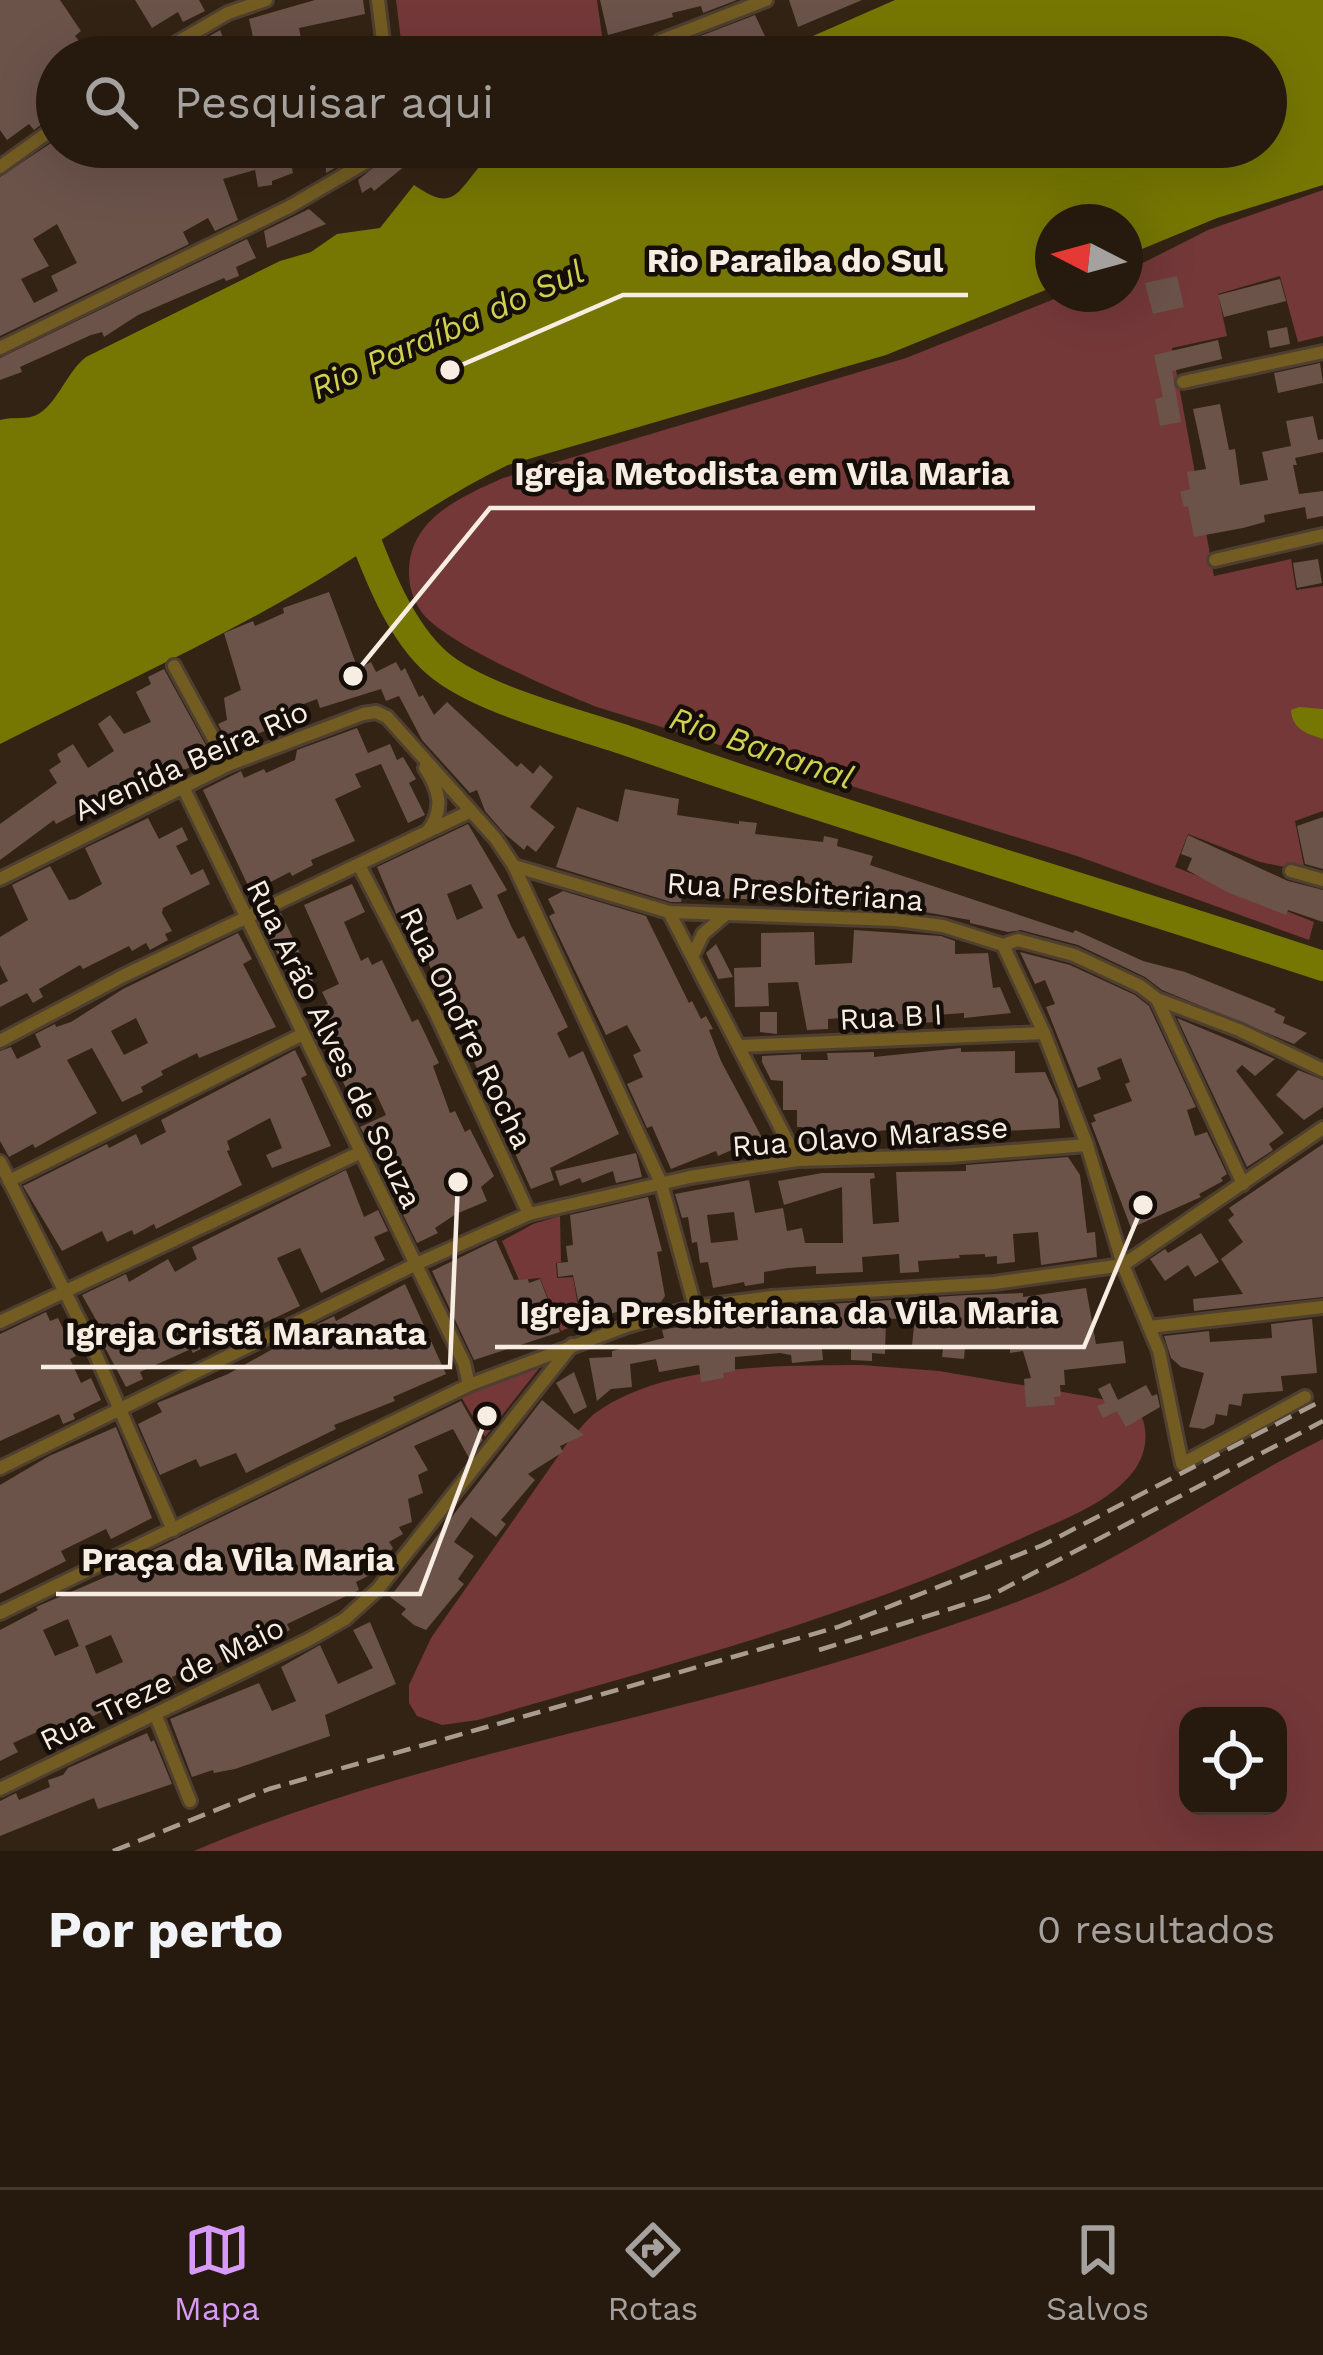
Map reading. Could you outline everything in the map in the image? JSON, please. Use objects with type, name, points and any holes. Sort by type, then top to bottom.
[{"type":"street","points":[[188,36],[228,13],[266,0]]},
{"type":"street","points":[[378,0],[382,36]]},
{"type":"street","points":[[673,36],[766,0]]},
{"type":"street","points":[[0,167],[36,141]]},
{"type":"street","points":[[0,348],[289,207],[356,168]]},
{"type":"street","points":[[1183,382],[1323,352]]},
{"type":"street","points":[[1215,560],[1323,535]]},
{"type":"street","points":[[174,666],[228,765]]},
{"type":"street","name":"Avenida Beira Rio","points":[[0,879],[228,765],[370,712],[387,717],[400,732]]},
{"type":"street","points":[[400,732],[514,866],[661,1183],[695,1307]]},
{"type":"street","points":[[400,732],[438,790],[439,814],[428,831]]},
{"type":"street","name":"Rua Arão Alves de Souza","points":[[184,789],[464,1363],[469,1385]]},
{"type":"street","points":[[0,1041],[123,976],[471,811]]},
{"type":"street","name":"Rua Onofre Rocha","points":[[358,865],[435,1012],[530,1214]]},
{"type":"street","name":"Rua Presbiteriana","points":[[514,866],[669,912],[896,920],[944,926],[1003,945],[1018,940],[1074,955],[1157,999],[1239,1030],[1323,1070]]},
{"type":"street","points":[[1291,871],[1323,880]]},
{"type":"street","points":[[669,912],[797,1160]]},
{"type":"street","points":[[693,958],[703,934],[725,916]]},
{"type":"street","points":[[1003,945],[1044,1033],[1087,1145],[1123,1265],[1159,1351],[1182,1464],[1305,1397]]},
{"type":"street","points":[[1157,999],[1243,1184]]},
{"type":"street","name":"Rua B I","points":[[740,1046],[1044,1033]]},
{"type":"street","points":[[10,1181],[303,1034]]},
{"type":"street","points":[[0,1613],[469,1385],[572,1344],[695,1307],[869,1288],[994,1283],[1123,1265],[1323,1128]]},
{"type":"street","name":"Rua Olavo Marasse","points":[[0,1468],[414,1265],[530,1214],[661,1183],[797,1160],[949,1156],[1087,1145]]},
{"type":"street","points":[[0,1322],[359,1153]]},
{"type":"street","points":[[0,1162],[123,1411],[173,1530]]},
{"type":"street","points":[[1149,1327],[1323,1307]]},
{"type":"street","name":"Rua Treze de Maio","points":[[0,1789],[326,1630],[366,1602],[572,1344]]},
{"type":"street","points":[[156,1716],[190,1801]]},
{"type":"shaded area","points":[[396,0],[597,0],[602,36],[400,36]]},
{"type":"shaded area","points":[[1323,190],[1323,336],[1298,342],[1280,276],[1218,294],[1227,336],[1172,348],[1214,576],[1291,559],[1296,590],[1323,586],[1323,811],[1295,821],[1305,871],[1260,862],[1188,834],[1175,867],[1314,922],[1309,940],[1077,856],[597,707],[456,640],[423,614],[414,599],[409,577],[412,553],[428,523],[455,502],[503,478],[906,358],[1035,307],[1035,312],[1143,312],[1143,263],[1208,230]]},
{"type":"shaded area","points":[[560,1216],[557,1278],[573,1277],[581,1323],[561,1331],[540,1278],[519,1280],[502,1241]]},
{"type":"shaded area","points":[[544,1362],[485,1437],[460,1395]]},
{"type":"shaded area","points":[[861,1365],[939,1371],[1112,1401],[1141,1415],[1144,1450],[1125,1481],[1090,1507],[890,1593],[754,1639],[478,1720],[442,1725],[417,1716],[409,1703],[409,1685],[431,1638],[568,1442],[594,1414],[622,1397],[687,1376],[759,1367]]},
{"type":"shaded area","points":[[1323,1439],[1323,1851],[194,1851],[369,1788],[729,1693],[907,1640],[993,1611],[1108,1560]]},
{"type":"water","name":"Rio Paraíba do Sul","points":[[895,0],[1323,0],[1323,185],[1217,218],[1143,249],[1143,204],[1035,204],[1035,294],[886,355],[508,465],[266,610],[0,744],[0,420],[40,413],[86,357],[280,261],[311,252],[337,234],[380,228],[414,185],[437,197],[452,196],[479,168],[1287,168],[1287,36],[813,36]]},
{"type":"water","points":[[1323,709],[1323,739],[1297,726],[1291,710]]},
{"type":"building","points":[[0,0],[60,0],[81,31],[75,36],[36,36],[36,128],[29,124],[7,140],[0,130]]},
{"type":"building","points":[[135,0],[199,0],[205,11],[183,22],[178,12],[152,28]]},
{"type":"building","points":[[315,0],[363,0],[365,14],[299,28],[301,36],[253,36],[249,19]]},
{"type":"building","points":[[600,0],[737,0],[703,13],[701,6],[672,13],[673,17],[608,35]]},
{"type":"building","points":[[789,0],[862,0],[798,27]]},
{"type":"building","points":[[755,15],[765,36],[700,36]]},
{"type":"building","points":[[36,153],[36,168],[292,168],[293,173],[272,185],[258,187],[255,170],[223,179],[238,220],[215,231],[208,218],[183,232],[189,244],[0,336],[0,177]],"holes":[[[57,224],[77,263],[51,276],[58,291],[34,303],[21,279],[49,266],[33,239]]]},
{"type":"building","points":[[373,168],[403,168],[374,191],[371,187],[362,193],[358,180]]},
{"type":"building","points":[[309,209],[326,224],[267,248],[264,231]]},
{"type":"building","points":[[247,239],[256,258],[236,267],[239,276],[138,315],[104,337],[102,332],[91,335],[0,380],[0,358]]},
{"type":"building","points":[[1177,276],[1184,307],[1153,314],[1145,283]]},
{"type":"building","points":[[1280,279],[1286,301],[1224,317],[1218,295]]},
{"type":"building","points":[[1287,327],[1290,344],[1270,348],[1267,331]]},
{"type":"building","points":[[1218,340],[1222,359],[1172,371],[1181,422],[1160,426],[1155,399],[1163,397],[1154,355]]},
{"type":"building","points":[[1320,363],[1323,383],[1278,393],[1274,373]]},
{"type":"building","points":[[1220,404],[1229,450],[1235,449],[1240,485],[1268,480],[1262,452],[1291,446],[1286,421],[1313,416],[1323,452],[1295,458],[1297,465],[1293,465],[1299,494],[1323,491],[1323,516],[1307,519],[1305,507],[1264,515],[1265,522],[1243,528],[1194,537],[1180,492],[1190,489],[1187,472],[1206,469],[1193,409]]},
{"type":"building","points":[[1318,559],[1322,583],[1297,588],[1293,563]]},
{"type":"building","points":[[329,592],[358,669],[371,662],[376,672],[396,662],[401,671],[405,668],[434,715],[447,702],[517,767],[521,763],[533,774],[540,765],[553,777],[530,807],[555,827],[536,852],[527,845],[524,850],[505,834],[485,811],[477,790],[470,793],[422,740],[399,696],[386,701],[381,689],[320,708],[317,699],[283,712],[286,721],[276,727],[229,744],[218,724],[227,720],[224,698],[241,690],[224,633],[253,621],[255,626],[284,613],[283,608]]},
{"type":"building","points":[[164,669],[214,760],[135,790],[132,784],[56,824],[54,820],[0,860],[0,824],[57,783],[49,770],[61,762],[57,754],[73,744],[88,768],[114,751],[98,724],[110,715],[124,734],[151,722],[136,692],[151,684],[148,677]]},
{"type":"building","points":[[357,728],[368,753],[390,744],[397,760],[403,757],[416,779],[409,783],[425,815],[408,823],[381,764],[355,774],[361,787],[335,799],[355,841],[311,860],[313,865],[292,876],[290,872],[251,892],[203,790],[241,771],[244,778],[264,769],[266,773],[295,760],[297,750]]},
{"type":"building","points":[[625,789],[679,799],[677,815],[757,823],[755,834],[823,842],[824,836],[838,839],[837,846],[873,856],[870,865],[1075,930],[1143,961],[1185,972],[1276,1009],[1285,1017],[1283,1023],[1307,1033],[1294,1044],[1162,990],[1078,945],[1021,930],[1008,932],[970,920],[856,900],[828,902],[782,894],[782,898],[768,900],[682,897],[681,902],[671,902],[556,867],[577,807],[618,822]]},
{"type":"building","points":[[1323,817],[1323,869],[1305,864],[1297,826]]},
{"type":"building","points":[[148,818],[159,839],[182,827],[188,840],[176,846],[191,875],[203,869],[210,884],[163,908],[172,931],[165,934],[168,940],[150,950],[146,943],[132,951],[129,946],[83,969],[80,965],[39,989],[43,997],[33,1003],[27,993],[0,1007],[0,985],[8,981],[0,965],[0,937],[28,920],[12,885],[50,866],[69,900],[75,899],[102,884],[85,848]]},
{"type":"building","points":[[468,824],[507,890],[497,895],[512,928],[518,939],[524,936],[568,1027],[557,1033],[569,1058],[583,1051],[619,1134],[550,1168],[554,1180],[531,1189],[423,952],[414,938],[410,940],[377,867]],"holes":[[[471,884],[483,908],[457,920],[447,894]]]},
{"type":"building","points":[[1188,835],[1288,881],[1323,890],[1323,922],[1288,910],[1286,915],[1187,870],[1192,858],[1181,854]]},
{"type":"building","points":[[352,884],[365,912],[344,922],[361,961],[368,957],[372,965],[382,960],[412,1022],[418,1019],[439,1063],[433,1066],[450,1113],[455,1111],[465,1132],[470,1129],[494,1176],[481,1187],[487,1201],[456,1214],[435,1228],[438,1233],[417,1243],[394,1196],[400,1193],[360,1127],[386,1115],[375,1091],[353,1102],[309,1014],[328,1004],[322,992],[339,984],[304,905]]},
{"type":"building","points":[[563,891],[646,916],[689,1003],[701,1019],[706,1016],[713,1029],[709,1030],[721,1061],[765,1143],[736,1156],[734,1149],[718,1156],[716,1151],[671,1169],[627,1084],[643,1077],[633,1055],[641,1051],[627,1025],[606,1035],[549,916],[555,913],[548,899]]},
{"type":"building","points":[[281,913],[314,983],[296,992],[262,922]]},
{"type":"building","points":[[854,930],[941,936],[955,941],[955,954],[988,953],[993,988],[1000,987],[1011,1013],[964,1018],[964,1013],[936,1015],[936,1022],[883,1025],[855,1024],[855,1017],[828,1019],[828,1029],[807,1030],[798,982],[768,983],[769,1006],[735,1007],[734,968],[761,967],[761,933],[814,932],[815,965],[852,963]]},
{"type":"building","points":[[238,933],[252,959],[243,964],[276,1027],[199,1058],[197,1053],[161,1071],[163,1075],[141,1087],[143,1092],[122,1102],[92,1048],[67,1060],[97,1113],[9,1157],[0,1141],[0,1051],[11,1047],[17,1059],[41,1047],[35,1034],[71,1022],[123,989]],"holes":[[[136,1018],[148,1043],[124,1055],[111,1031]]]},
{"type":"building","points":[[716,944],[733,977],[718,979],[706,953]]},
{"type":"building","points":[[1020,952],[1070,965],[1149,1006],[1196,1107],[1187,1110],[1195,1136],[1207,1132],[1227,1174],[1223,1181],[1199,1194],[1201,1197],[1131,1228],[1091,1123],[1096,1121],[1093,1115],[1132,1101],[1121,1058],[1097,1068],[1101,1079],[1078,1088],[1046,1007],[1055,1004],[1045,980],[1035,984]]},
{"type":"building","points":[[760,1012],[777,1012],[777,1034],[760,1032]]},
{"type":"building","points":[[1177,1018],[1275,1059],[1255,1076],[1242,1065],[1236,1071],[1284,1133],[1269,1144],[1273,1150],[1247,1167]]},
{"type":"building","points":[[961,1048],[961,1052],[1015,1051],[1015,1073],[1045,1072],[1058,1100],[1060,1128],[900,1129],[833,1135],[833,1144],[807,1144],[802,1127],[797,1127],[797,1110],[783,1110],[783,1081],[771,1080],[762,1062],[762,1056],[801,1054],[801,1060],[828,1060],[827,1053],[874,1052],[874,1057]]},
{"type":"building","points":[[295,1050],[307,1075],[301,1078],[331,1146],[272,1168],[266,1155],[282,1148],[270,1118],[227,1141],[242,1185],[156,1229],[154,1224],[107,1242],[102,1231],[62,1251],[23,1186],[107,1144],[109,1148],[136,1134],[141,1145],[166,1132],[161,1120]]},
{"type":"building","points":[[1298,1070],[1323,1080],[1323,1107],[1304,1120],[1276,1095]]},
{"type":"building","points":[[1323,1144],[1323,1297],[1194,1311],[1193,1299],[1243,1294],[1221,1259],[1243,1242],[1228,1220],[1234,1215],[1229,1208]]},
{"type":"building","points":[[636,1153],[642,1177],[616,1183],[613,1171],[560,1186],[555,1171]]},
{"type":"building","points":[[1068,1157],[1080,1175],[1087,1233],[1095,1232],[1097,1257],[1041,1265],[1038,1232],[1013,1234],[1015,1262],[997,1264],[997,1256],[985,1254],[959,1255],[918,1261],[919,1272],[900,1273],[899,1254],[862,1257],[863,1272],[816,1274],[816,1266],[788,1268],[764,1272],[764,1283],[713,1288],[708,1262],[700,1263],[688,1217],[682,1218],[675,1194],[749,1180],[755,1213],[783,1208],[787,1231],[802,1228],[805,1243],[843,1243],[842,1187],[784,1205],[778,1181],[822,1173],[874,1173],[875,1178],[870,1179],[873,1224],[899,1222],[896,1172],[966,1171],[966,1165]],"holes":[[[734,1212],[738,1240],[711,1243],[707,1215]]]},
{"type":"building","points":[[346,1170],[364,1217],[378,1210],[388,1231],[374,1237],[385,1260],[321,1293],[300,1248],[277,1258],[300,1306],[260,1325],[256,1316],[208,1340],[210,1344],[193,1353],[191,1349],[140,1372],[143,1379],[126,1387],[103,1344],[108,1341],[82,1295],[126,1274],[129,1282],[168,1259],[175,1272],[197,1259],[192,1247]]},
{"type":"building","points":[[648,1197],[662,1251],[657,1252],[665,1296],[661,1302],[582,1320],[573,1275],[558,1277],[557,1263],[568,1262],[566,1246],[573,1245],[570,1215]]},
{"type":"building","points":[[1201,1233],[1219,1262],[1195,1277],[1188,1265],[1165,1281],[1150,1259]]},
{"type":"building","points":[[496,1240],[514,1280],[540,1279],[560,1332],[474,1360],[432,1271]]},
{"type":"building","points":[[405,1284],[446,1374],[334,1425],[336,1429],[246,1473],[236,1453],[200,1467],[196,1459],[160,1475],[138,1424],[162,1412],[157,1403],[228,1374],[310,1328],[334,1316],[336,1321]]},
{"type":"building","points":[[1086,1288],[1096,1344],[1123,1341],[1126,1363],[1064,1370],[1065,1385],[1060,1385],[1061,1396],[1054,1397],[1055,1405],[1026,1407],[1024,1379],[1031,1378],[1023,1351],[965,1347],[964,1359],[942,1357],[943,1348],[912,1345],[915,1318],[886,1319],[885,1354],[872,1353],[872,1361],[851,1360],[851,1349],[822,1349],[823,1360],[792,1363],[791,1355],[780,1353],[735,1357],[735,1371],[701,1382],[699,1365],[659,1372],[656,1359],[630,1364],[632,1387],[611,1389],[597,1401],[589,1358],[612,1357],[612,1351],[664,1338],[662,1330],[689,1325],[688,1320],[697,1317],[967,1295],[1023,1293],[1023,1297]]},
{"type":"building","points":[[46,1312],[50,1321],[58,1318],[76,1356],[70,1359],[81,1383],[91,1378],[101,1400],[63,1424],[59,1414],[0,1441],[0,1334]]},
{"type":"building","points":[[1312,1319],[1317,1373],[1281,1376],[1283,1391],[1243,1394],[1241,1406],[1229,1404],[1227,1416],[1216,1414],[1214,1424],[1204,1429],[1189,1427],[1204,1373],[1181,1367],[1171,1358],[1164,1336],[1209,1331],[1210,1342],[1272,1338],[1271,1324]]},
{"type":"building","points":[[574,1372],[587,1407],[574,1414],[556,1383]]},
{"type":"building","points":[[1110,1383],[1118,1400],[1146,1385],[1152,1396],[1157,1394],[1160,1407],[1126,1427],[1117,1411],[1103,1418],[1097,1406],[1105,1403],[1098,1389]]},
{"type":"building","points":[[542,1400],[584,1435],[560,1446],[563,1452],[528,1474],[535,1480],[501,1520],[506,1524],[496,1537],[471,1517],[454,1542],[474,1556],[458,1579],[464,1584],[426,1630],[414,1625],[401,1614],[406,1609],[390,1597]]},
{"type":"building","points":[[461,1401],[483,1440],[469,1458],[453,1429],[414,1446],[428,1470],[418,1475],[423,1493],[408,1499],[412,1522],[399,1527],[403,1534],[389,1542],[393,1548],[372,1574],[356,1582],[359,1590],[287,1624],[290,1630],[271,1640],[203,1670],[200,1664],[172,1677],[176,1686],[139,1705],[135,1696],[41,1741],[37,1732],[13,1743],[18,1752],[0,1761],[0,1630],[38,1610],[36,1607],[145,1560],[143,1555]],"holes":[[[68,1619],[79,1646],[55,1656],[43,1630]],[[111,1635],[123,1662],[96,1674],[85,1646]]]},
{"type":"building","points":[[116,1427],[152,1518],[111,1539],[106,1529],[61,1551],[66,1561],[0,1594],[0,1485],[49,1456]]},
{"type":"building","points":[[370,1622],[396,1684],[325,1715],[330,1736],[235,1769],[192,1777],[170,1719],[259,1683],[272,1711],[296,1701],[281,1667],[320,1645],[338,1684],[373,1668],[353,1630]]},
{"type":"building","points":[[147,1733],[172,1784],[98,1809],[94,1798],[0,1836],[0,1801],[16,1793],[19,1800],[50,1787],[48,1780],[68,1768]]},
{"type":"waterway","name":"Rio Bananal","points":[[355,512],[388,592],[410,631],[437,663],[478,688],[803,800],[1323,966]]},
{"type":"railway","points":[[113,1851],[269,1789],[838,1627],[1043,1545],[1323,1400]]},
{"type":"railway","points":[[819,1650],[988,1597],[1323,1421]]},
{"type":"place","name":"Rio Paraiba do Sul","points":[[450,370]]},
{"type":"place","name":"Igreja Metodista em Vila Maria","points":[[353,676]]},
{"type":"place","name":"Igreja Cristã Maranata","points":[[458,1182]]},
{"type":"place","name":"Igreja Presbiteriana da Vila Maria","points":[[1143,1205]]},
{"type":"place","name":"Praça da Vila Maria","points":[[487,1416]]}]
